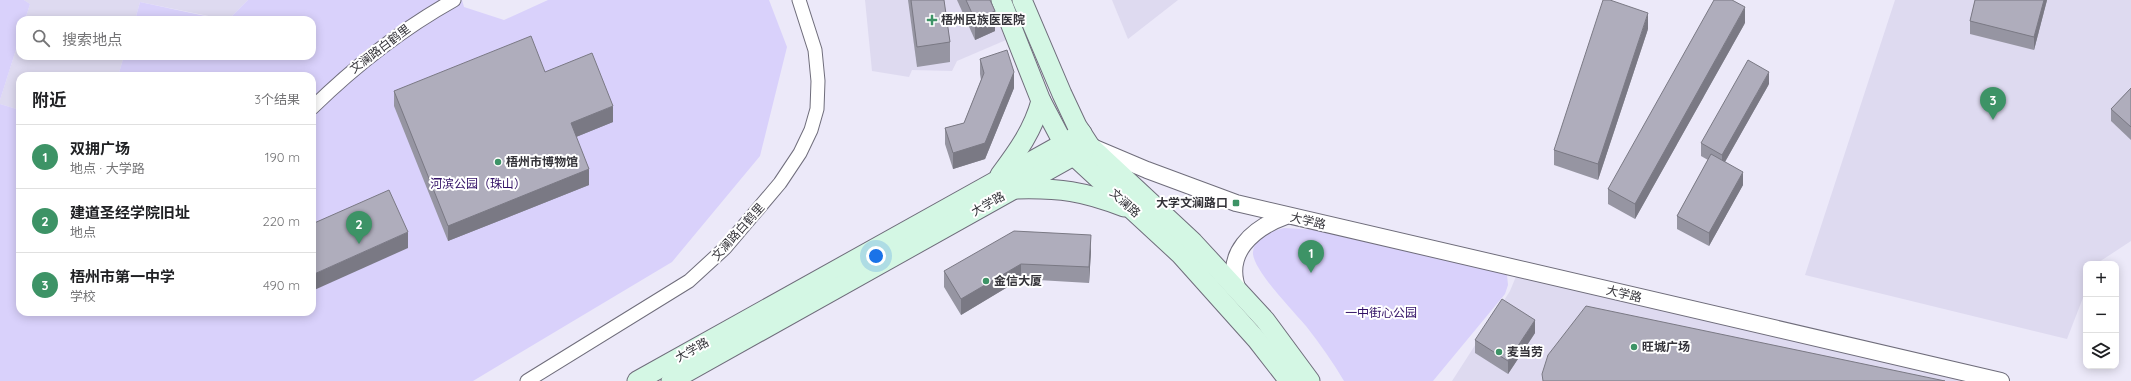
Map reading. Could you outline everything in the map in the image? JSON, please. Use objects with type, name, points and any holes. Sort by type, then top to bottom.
[{"type":"main road","name":"文澜路","points":[[1001,0],[1041,101],[1069,149],[1180,254],[1257,340],[1289,381]]},
{"type":"main road","name":"文澜路","points":[[1022,0],[1062,94],[1086,140],[1193,242],[1265,320],[1310,381]]},
{"type":"main road","points":[[995,181],[1029,135],[1036,119],[1041,101]]},
{"type":"main road","name":"大学路","points":[[637,381],[995,181],[1069,149],[1086,140]]},
{"type":"main road","name":"大学路","points":[[671,381],[1016,189],[1069,149]]},
{"type":"main road","points":[[1016,189],[1065,190],[1082,192],[1135,211]]},
{"type":"street","name":"文澜路白鹤里","points":[[316,104],[341,79],[420,18],[454,0]]},
{"type":"street","name":"文澜路白鹤里","points":[[527,381],[689,281],[725,248],[780,183],[800,153],[811,130],[816,108],[818,82],[815,50],[799,0]]},
{"type":"street","name":"大学路","points":[[1086,140],[1147,170],[1236,203],[1286,216],[2001,381]]},
{"type":"street","points":[[1239,292],[1234,282],[1234,263],[1239,252],[1248,239],[1258,229],[1270,221],[1286,216]]},
{"type":"shaded area","points":[[24,0],[248,0],[232,16],[208,16],[140,2],[136,16],[26,16],[30,4]]},
{"type":"shaded area","name":"梧州民族医医院","points":[[865,0],[988,0],[1006,40],[957,61],[952,71],[912,70],[909,77],[872,71]]},
{"type":"shaded area","points":[[1112,0],[1178,0],[1128,39]]},
{"type":"shaded area","points":[[1895,0],[2131,0],[2131,241],[2101,261],[2083,261],[2083,298],[2067,339],[1805,275]]},
{"type":"shaded area","points":[[16,50],[16,60],[123,60],[119,72],[16,72],[16,109],[0,104]]},
{"type":"shaded area","points":[[1519,269],[2001,381],[1452,381],[1510,291]]},
{"type":"green space","points":[[0,0],[24,0],[30,4],[26,16],[16,16],[16,50],[0,100]]},
{"type":"green space","name":"河滨公园（珠山）","points":[[248,0],[462,0],[464,7],[504,20],[548,0],[769,0],[787,47],[760,156],[672,262],[473,381],[0,381],[0,104],[16,109],[16,316],[316,316],[316,72],[119,72],[123,60],[316,60],[316,16],[232,16]]},
{"type":"green space","points":[[140,2],[205,16],[136,16]]},
{"type":"green space","name":"一中街心公园","points":[[1284,228],[1319,230],[1498,269],[1507,275],[1508,285],[1505,294],[1433,381],[1344,381],[1331,360],[1306,326],[1266,279],[1254,259],[1254,246],[1260,238],[1264,235]]},
{"type":"building","points":[[911,0],[944,0],[950,42],[917,47]]},
{"type":"building","points":[[966,0],[990,0],[995,11],[975,20]]},
{"type":"building","points":[[1603,0],[1610,0],[1648,13],[1598,164],[1554,150]]},
{"type":"building","points":[[1714,0],[1732,0],[1745,7],[1635,204],[1608,189]]},
{"type":"building","points":[[1975,0],[2044,0],[2034,37],[1970,21]]},
{"type":"building","name":"梧州市博物馆","points":[[531,36],[545,72],[592,53],[613,106],[571,123],[589,169],[448,226],[394,91]]},
{"type":"building","points":[[1007,50],[1014,72],[985,143],[953,153],[945,128],[964,123],[984,73],[980,59]]},
{"type":"building","points":[[1748,60],[1769,72],[1722,155],[1701,143]]},
{"type":"building","points":[[2131,88],[2131,127],[2111,109]]},
{"type":"building","points":[[1711,154],[1743,172],[1709,233],[1677,216]]},
{"type":"building","points":[[389,190],[408,232],[316,273],[316,222]]},
{"type":"building","points":[[1014,231],[1091,235],[1089,267],[1021,264],[961,299],[944,271]]},
{"type":"building","points":[[1502,299],[1535,320],[1508,361],[1475,340]]},
{"type":"building","name":"旺城广场","points":[[1586,306],[1945,381],[1543,381],[1542,374],[1548,355]]},
{"type":"place","name":"梧州民族医医院","points":[[932,20]]},
{"type":"place","name":"梧州市第一中学","points":[[1993,120]]},
{"type":"place","name":"梧州市博物馆","points":[[498,162]]},
{"type":"place","name":"大学文澜路口","points":[[1236,203]]},
{"type":"place","name":"建道圣经学院旧址","points":[[359,244]]},
{"type":"place","name":"双拥广场","points":[[1311,273]]},
{"type":"place","name":"金信大厦","points":[[986,281]]},
{"type":"place","name":"旺城广场","points":[[1634,347]]},
{"type":"place","name":"麦当劳","points":[[1499,352]]}]
